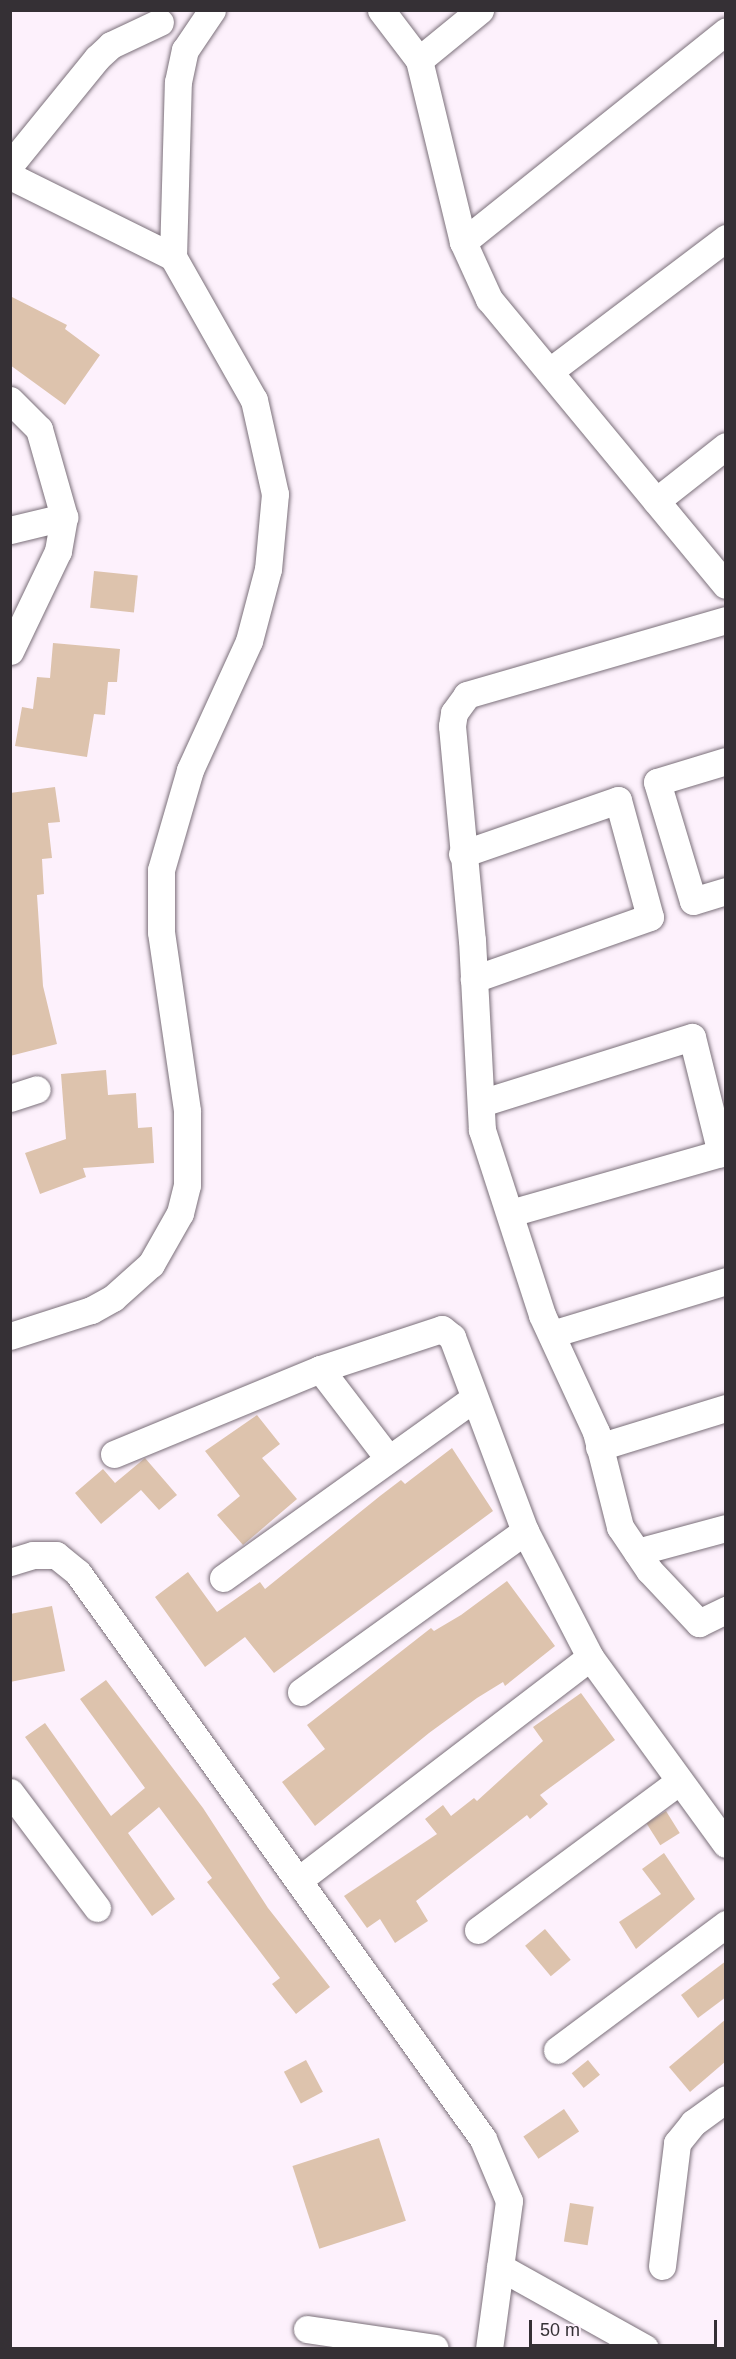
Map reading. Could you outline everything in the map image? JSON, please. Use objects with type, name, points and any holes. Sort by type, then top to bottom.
[{"type":"street","points":[[10,1336],[91,1310],[132,1283],[166,1242],[187,1185],[186,1111],[161,932],[161,870],[176,805],[249,641],[268,569],[275,494],[254,400],[173,257],[178,82],[185,51],[212,10]]},
{"type":"street","points":[[381,10],[420,60],[463,242],[489,299],[726,585]]},
{"type":"street","points":[[420,60],[480,10]]},
{"type":"street","points":[[10,165],[97,58],[111,45],[160,22]]},
{"type":"street","points":[[463,242],[726,31]]},
{"type":"street","points":[[10,176],[173,257]]},
{"type":"street","points":[[550,371],[726,238]]},
{"type":"street","points":[[10,400],[39,429],[64,517],[58,551],[10,651]]},
{"type":"street","points":[[656,501],[726,446]]},
{"type":"street","points":[[10,530],[64,517]]},
{"type":"street","points":[[726,620],[467,695],[452,726],[474,979],[482,1130],[552,1334],[599,1447],[620,1527],[637,1552],[699,1623],[726,1610]]},
{"type":"street","points":[[726,761],[657,782],[693,901],[726,891]]},
{"type":"street","points":[[462,854],[618,800],[650,917],[474,979]]},
{"type":"street","points":[[481,1103],[692,1037],[721,1153],[510,1213]]},
{"type":"street","points":[[10,1098],[37,1089]]},
{"type":"street","points":[[552,1334],[726,1281]]},
{"type":"street","points":[[114,1455],[320,1369],[442,1329],[452,1337],[472,1399],[525,1531],[590,1657],[726,1844]]},
{"type":"street","points":[[320,1369],[388,1458]]},
{"type":"street","points":[[223,1578],[472,1399]]},
{"type":"street","points":[[599,1447],[726,1408]]},
{"type":"street","points":[[637,1552],[726,1528]]},
{"type":"street","points":[[301,1692],[525,1531]]},
{"type":"street","points":[[10,1562],[33,1555],[56,1555],[78,1573],[300,1879],[495,2162],[509,2201],[489,2349]]},
{"type":"street","points":[[300,1879],[590,1657]]},
{"type":"street","points":[[478,1930],[679,1781]]},
{"type":"street","points":[[10,1792],[97,1908]]},
{"type":"street","points":[[556,2050],[726,1924]]},
{"type":"street","points":[[662,2266],[677,2143],[693,2123],[726,2099]]},
{"type":"street","points":[[500,2267],[645,2349]]},
{"type":"street","points":[[307,2329],[435,2349]]},
{"type":"building","points":[[10,296],[67,325],[65,329],[100,355],[65,405],[10,365]]},
{"type":"building","points":[[94,571],[138,576],[134,612],[90,608]]},
{"type":"building","points":[[53,643],[120,649],[117,682],[108,682],[105,715],[94,714],[87,757],[15,746],[22,707],[33,709],[37,677],[50,678]]},
{"type":"building","points":[[55,787],[60,822],[48,823],[52,858],[42,859],[44,894],[37,895],[43,986],[57,1044],[10,1056],[10,793]]},
{"type":"building","points":[[106,1070],[108,1095],[136,1093],[138,1128],[152,1127],[154,1163],[83,1168],[86,1177],[40,1194],[25,1153],[66,1139],[61,1074]]},
{"type":"building","points":[[257,1415],[280,1444],[262,1458],[297,1499],[243,1545],[217,1515],[240,1496],[205,1451]]},
{"type":"building","points":[[452,1448],[493,1511],[274,1673],[245,1637],[205,1667],[155,1597],[188,1572],[217,1612],[260,1582],[265,1589],[401,1480],[405,1484]]},
{"type":"building","points":[[145,1458],[177,1495],[159,1510],[141,1490],[101,1524],[75,1493],[103,1469],[115,1483]]},
{"type":"building","points":[[507,1581],[555,1646],[505,1686],[503,1682],[477,1698],[429,1733],[315,1826],[282,1782],[325,1749],[307,1725],[431,1628],[434,1631],[461,1615]]},
{"type":"building","points":[[52,1606],[65,1671],[10,1682],[10,1614]]},
{"type":"building","points":[[106,1680],[203,1808],[268,1908],[330,1987],[296,2014],[272,1984],[280,1978],[207,1882],[212,1878],[159,1807],[128,1833],[175,1899],[152,1916],[25,1737],[45,1723],[111,1816],[145,1788],[80,1699]]},
{"type":"building","points":[[581,1693],[615,1740],[540,1795],[548,1804],[530,1819],[527,1815],[416,1901],[428,1921],[395,1943],[380,1919],[367,1928],[344,1896],[437,1834],[425,1819],[443,1805],[451,1816],[474,1798],[477,1801],[543,1741],[533,1727]]},
{"type":"building","points":[[666,1811],[680,1833],[660,1845],[646,1823]]},
{"type":"building","points":[[664,1853],[695,1899],[636,1949],[619,1922],[661,1894],[642,1869]]},
{"type":"building","points":[[545,1929],[571,1960],[551,1976],[525,1946]]},
{"type":"building","points":[[726,1961],[726,1997],[698,2018],[681,1995]]},
{"type":"building","points":[[726,2019],[726,2061],[690,2092],[669,2067]]},
{"type":"building","points":[[306,2060],[323,2092],[301,2104],[284,2072]]},
{"type":"building","points":[[588,2060],[600,2075],[584,2088],[572,2073]]},
{"type":"building","points":[[564,2109],[579,2131],[538,2159],[523,2136]]},
{"type":"building","points":[[379,2138],[406,2221],[319,2249],[292,2166]]},
{"type":"building","points":[[570,2203],[594,2207],[588,2245],[564,2242]]}]
